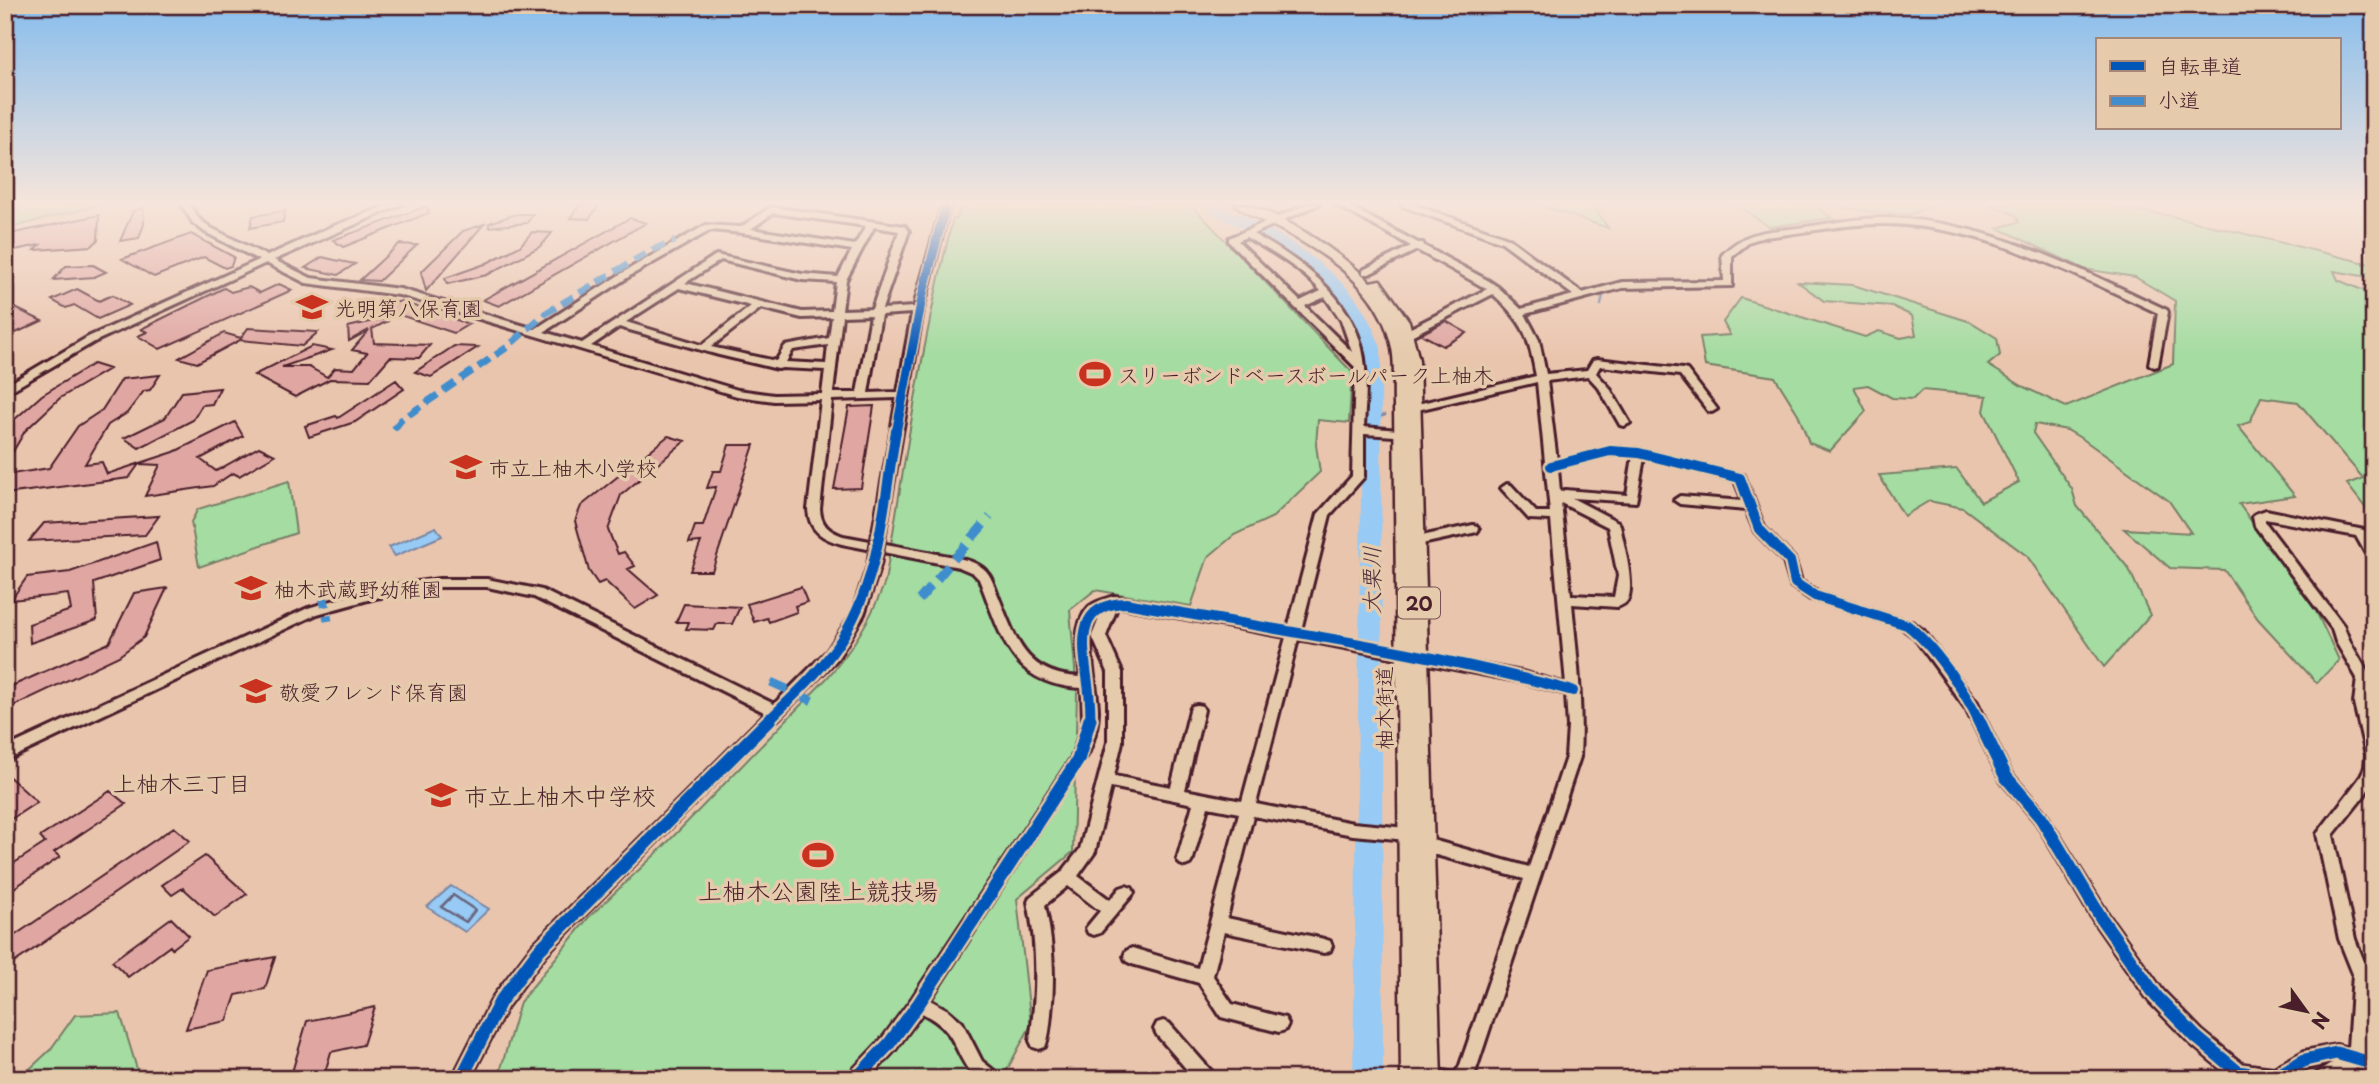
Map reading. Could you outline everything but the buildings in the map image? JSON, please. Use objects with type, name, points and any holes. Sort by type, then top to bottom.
[{"type":"main road","name":"柚木街道","points":[[1327,255],[1341,263],[1365,285],[1385,313],[1395,334],[1399,355],[1401,433],[1425,845],[1427,1078]]},
{"type":"main road","name":"柚木街道","points":[[1343,255],[1366,272],[1392,304],[1407,334],[1412,360],[1413,408],[1401,433],[1417,541],[1407,834],[1427,1078]]},
{"type":"street","points":[[255,255],[309,281],[400,292],[737,393],[774,398],[903,395]]},
{"type":"street","points":[[5,391],[82,344],[278,255]]},
{"type":"street","points":[[536,333],[661,255]]},
{"type":"street","points":[[852,255],[841,280],[835,315],[814,520],[820,528],[842,540],[962,563],[977,570],[984,577],[1023,662],[1037,675],[1055,682],[1089,683]]},
{"type":"street","points":[[862,396],[874,312],[882,297],[894,255]]},
{"type":"street","points":[[461,1079],[480,1037],[529,962],[777,712],[842,642],[865,597],[874,565],[918,310],[933,255]]},
{"type":"street","points":[[1247,255],[1360,366]]},
{"type":"street","points":[[1204,977],[1324,514],[1358,478],[1360,366],[1349,324],[1326,292],[1283,255]]},
{"type":"street","points":[[1366,272],[1402,255]]},
{"type":"street","points":[[1435,255],[1495,289],[1519,313],[1534,340],[1542,378],[1557,516],[1576,727],[1571,767],[1469,1068],[1460,1079]]},
{"type":"street","points":[[1525,255],[1579,295]]},
{"type":"street","points":[[1519,313],[1622,285],[1729,285],[1727,255]]},
{"type":"street","points":[[2035,255],[2163,312],[2154,364]]},
{"type":"street","points":[[583,347],[719,257],[802,277],[841,280]]},
{"type":"street","points":[[676,284],[791,314],[835,315],[918,310]]},
{"type":"street","points":[[1407,334],[1495,289]]},
{"type":"street","points":[[1297,306],[1326,292]]},
{"type":"street","points":[[704,348],[757,306]]},
{"type":"street","points":[[618,323],[778,366],[830,367]]},
{"type":"street","points":[[778,366],[789,348],[832,341]]},
{"type":"street","points":[[1591,373],[1597,362],[1683,372],[1712,409]]},
{"type":"street","points":[[1413,408],[1542,378],[1591,373]]},
{"type":"street","points":[[1591,373],[1604,387],[1624,422]]},
{"type":"street","points":[[1360,430],[1401,433]]},
{"type":"street","points":[[1551,466],[1610,451],[1639,453],[1740,478],[1759,529],[1790,561],[1795,583],[1804,591],[1907,625],[1919,634],[1972,706],[2006,777],[2041,818],[2103,921],[2156,996],[2223,1062],[2238,1072],[2274,1077],[2315,1058],[2336,1053],[2374,1064]]},
{"type":"street","points":[[1554,494],[1632,499],[1639,453]]},
{"type":"street","points":[[1507,488],[1533,516],[1557,516]]},
{"type":"street","points":[[1554,494],[1614,525],[1624,576],[1622,598],[1617,602],[1566,599]]},
{"type":"street","points":[[1680,500],[1750,506]]},
{"type":"street","points":[[2356,1058],[2361,974],[2347,939],[2325,834],[2371,771],[2374,754],[2357,696],[2364,678],[2342,645],[2338,628],[2259,523],[2259,517],[2266,514],[2360,533],[2374,558]]},
{"type":"street","points":[[1417,541],[1473,529]]},
{"type":"street","points":[[5,755],[313,611],[375,593],[439,583],[501,585],[558,601],[777,712]]},
{"type":"street","points":[[1039,1041],[1045,996],[1045,940],[1036,902],[1068,877],[1087,852],[1115,742],[1115,672],[1099,636],[1114,601]]},
{"type":"street","points":[[856,1079],[889,1044],[919,1003],[1078,760],[1088,733],[1089,683],[1085,629],[1096,606],[1114,601],[1385,650],[1522,677],[1573,691]]},
{"type":"street","points":[[1176,795],[1197,710]]},
{"type":"street","points":[[1104,780],[1353,829],[1407,834]]},
{"type":"street","points":[[1185,859],[1202,800]]},
{"type":"street","points":[[1425,845],[1534,875]]},
{"type":"street","points":[[1068,877],[1111,909]]},
{"type":"street","points":[[1094,928],[1126,893]]},
{"type":"street","points":[[1218,923],[1324,946]]},
{"type":"street","points":[[1132,956],[1204,977],[1227,1012],[1279,1024]]},
{"type":"street","points":[[919,1003],[948,1020],[965,1044],[971,1063],[978,1073],[990,1079]]},
{"type":"street","points":[[1163,1029],[1207,1079]]},
{"type":"street","points":[[2323,1079],[2356,1058]]},
{"type":"green space","points":[[944,255],[1239,255],[1352,372],[1349,423],[1318,420],[1316,445],[1320,472],[1273,517],[1234,535],[1208,557],[1191,606],[1095,590],[1070,610],[1077,693],[1073,852],[1017,899],[1031,1025],[1002,1079],[498,1079],[520,1002],[588,918],[662,848],[827,678],[853,645],[874,609],[885,582],[915,400]]},
{"type":"green space","points":[[2054,255],[2331,255],[2374,265],[2374,278],[2334,271],[2338,280],[2374,295],[2374,519],[2347,484],[2363,478],[2298,402],[2261,397],[2250,422],[2238,426],[2295,496],[2239,504],[2316,611],[2339,660],[2317,683],[2258,619],[2224,570],[2170,568],[2124,529],[2191,533],[2169,501],[2067,430],[2035,424],[2033,433],[2072,489],[2077,506],[2129,569],[2150,615],[2104,667],[2027,556],[1963,508],[1929,501],[1904,516],[1879,475],[1957,469],[1981,502],[2019,482],[1984,411],[1987,396],[1922,390],[1913,399],[1892,398],[1868,385],[1854,387],[1866,411],[1830,451],[1809,443],[1798,414],[1775,377],[1705,366],[1700,337],[1730,335],[1723,322],[1741,298],[1865,337],[1879,331],[1901,338],[1916,335],[1912,316],[1892,306],[1824,301],[1798,282],[1853,285],[1971,322],[1997,338],[2000,355],[1988,365],[2022,386],[2066,407],[2173,364],[2175,301],[2135,277],[2084,269]]},
{"type":"green space","points":[[289,481],[296,533],[199,567],[191,522],[198,509]]},
{"type":"green space","points":[[120,1013],[140,1079],[19,1079],[50,1050],[75,1015]]},
{"type":"water","points":[[436,527],[442,536],[395,556],[389,547]]},
{"type":"water","points":[[451,886],[489,909],[465,932],[427,907]]},
{"type":"waterway","name":"大栗川","points":[[1298,255],[1328,278],[1347,298],[1362,321],[1372,348],[1368,1079]]},
{"type":"waterway","points":[[1687,281],[1723,280]]},
{"type":"waterway","points":[[1601,305],[1603,295]]},
{"type":"waterway","points":[[1548,372],[1586,370]]},
{"type":"waterway","points":[[1430,400],[1533,375]]},
{"type":"waterway","points":[[1373,419],[1385,415]]},
{"type":"marked path","points":[[394,429],[401,420],[506,348],[546,313],[644,255]]},
{"type":"marked path","points":[[919,600],[990,517]]},
{"type":"marked path","points":[[322,589],[328,621]]},
{"type":"marked path","points":[[771,682],[813,701]]},
{"type":"cycle path","points":[[461,1079],[500,1002],[539,950],[817,672],[838,645],[853,619],[873,565],[917,323],[932,255]]},
{"type":"cycle path","points":[[1551,466],[1610,451],[1639,453],[1740,478],[1759,529],[1790,561],[1795,583],[1815,596],[1907,625],[1919,634],[1972,706],[2006,777],[2041,818],[2103,921],[2156,996],[2196,1037],[2238,1072],[2257,1075],[2275,1077],[2305,1060],[2336,1053],[2374,1064]]},
{"type":"cycle path","points":[[856,1079],[889,1044],[919,1003],[1078,760],[1088,735],[1091,715],[1084,638],[1087,622],[1094,610],[1106,603],[1126,603],[1385,650],[1522,677],[1573,691]]},
{"type":"place","name":"光明第八保育園","points":[[312,307]]},
{"type":"place","name":"スリーボンドベースボールパーク上柚木","points":[[1095,374]]},
{"type":"place","name":"市立上柚木小学校","points":[[466,467]]},
{"type":"place","name":"柚木武蔵野幼稚園","points":[[251,588]]},
{"type":"place","name":"敬愛フレンド保育園","points":[[256,691]]},
{"type":"place","name":"市立上柚木中学校","points":[[441,795]]},
{"type":"place","name":"上柚木公園陸上競技場","points":[[818,855]]},
{"type":"district","name":"上柚木三丁目","points":[[182,782]]}]
